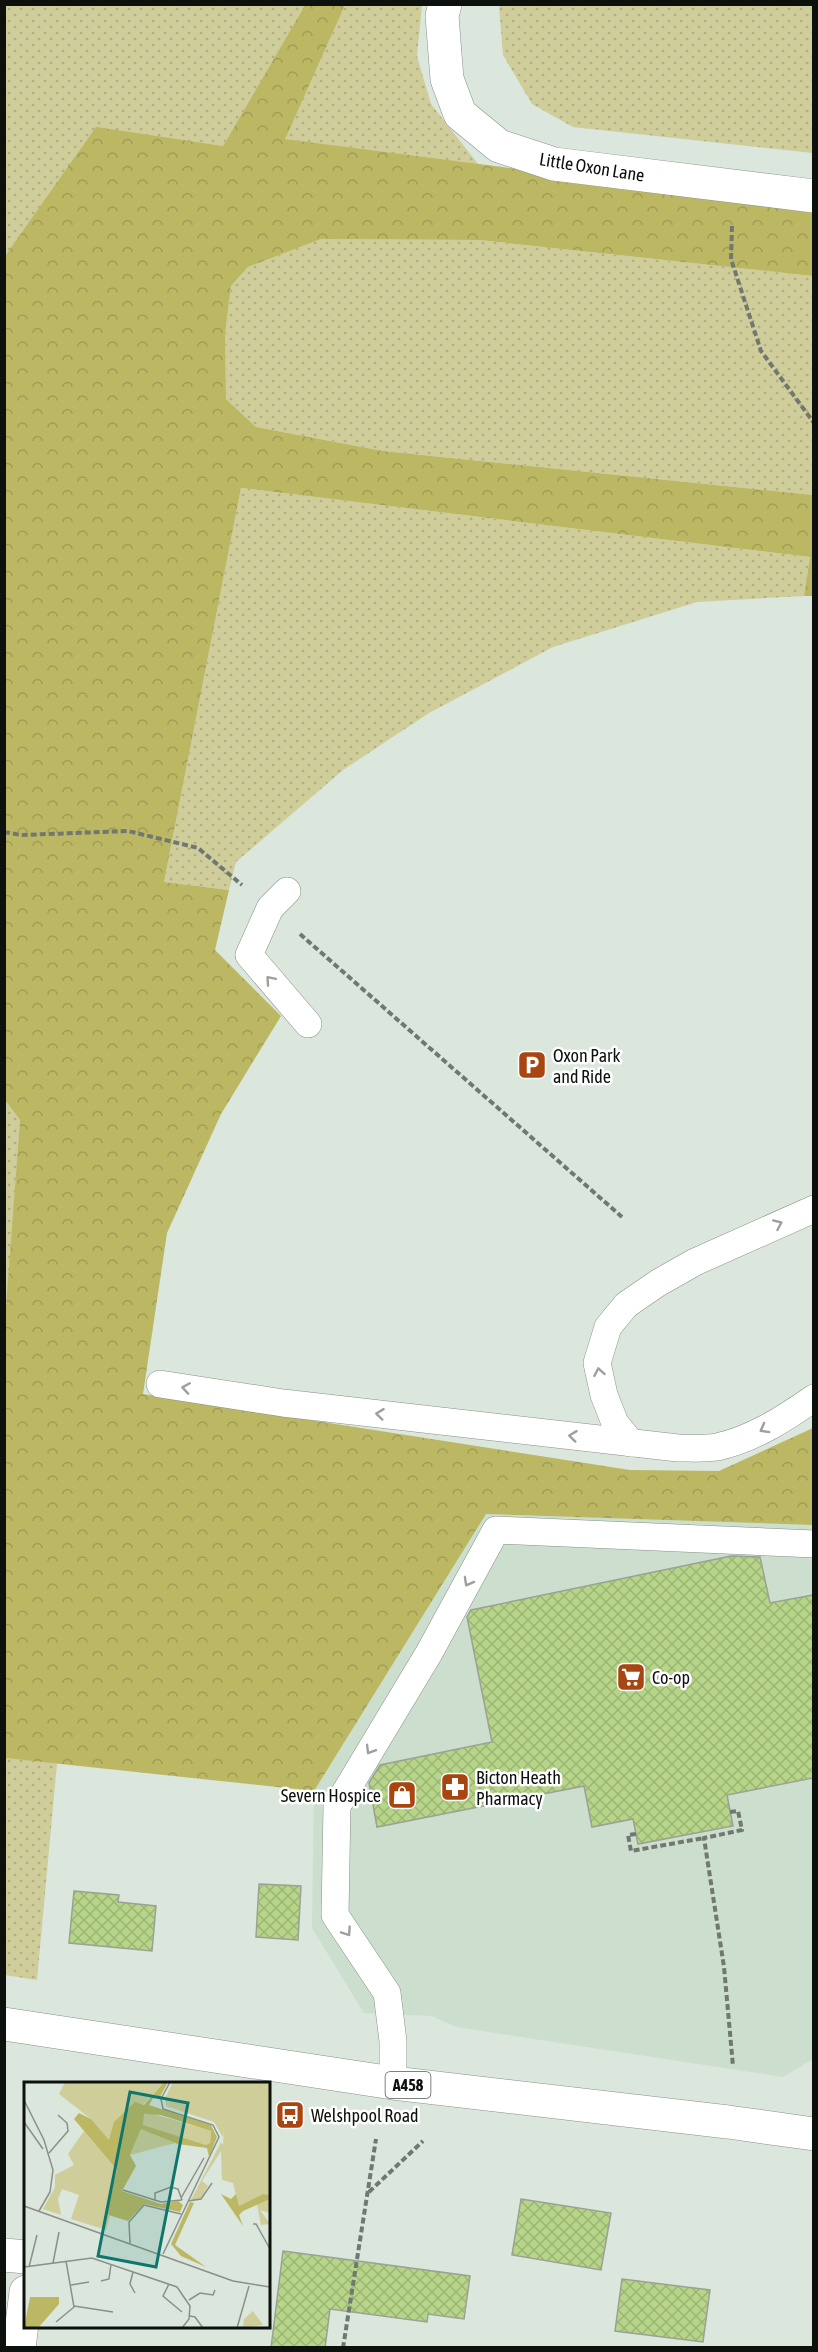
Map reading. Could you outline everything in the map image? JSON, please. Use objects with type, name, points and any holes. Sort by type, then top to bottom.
[{"type":"main road","name":"Little Oxon Lane","points":[[446,4],[442,16],[447,79],[456,105],[460,114],[499,146],[555,164],[813,196]]},
{"type":"main road","name":"A458","points":[[4,2024],[393,2083],[813,2134]]},
{"type":"main road","points":[[4,2255],[24,2257]]},
{"type":"main road","points":[[19,2348],[24,2308]]},
{"type":"lane","points":[[278,899],[249,955],[308,1024]]},
{"type":"lane","points":[[631,1443],[615,1424],[603,1395],[597,1363],[608,1327],[626,1305],[694,1262],[813,1209]]},
{"type":"lane","points":[[160,1383],[283,1403],[678,1448],[715,1447],[753,1436],[787,1417],[813,1398]]},
{"type":"lane","points":[[393,2083],[393,2041],[387,1993],[335,1916],[337,1806],[429,1653],[496,1530],[813,1544]]},
{"type":"path","points":[[733,187],[731,259],[761,351],[813,423]]},
{"type":"path","points":[[4,832],[21,835],[128,831],[198,848],[278,899],[622,1217]]},
{"type":"path","points":[[636,1834],[628,1835],[631,1851],[742,1830],[738,1811],[730,1812]]},
{"type":"path","points":[[704,1838],[724,1967],[733,2066]]},
{"type":"path","points":[[343,2348],[376,2139]]},
{"type":"path","points":[[368,2193],[423,2141]]},
{"type":"shaded area","points":[[5,5],[305,5],[223,146],[96,128],[5,256]]},
{"type":"shaded area","points":[[345,5],[422,5],[417,56],[431,104],[478,164],[284,139]]},
{"type":"shaded area","points":[[499,5],[813,5],[813,153],[573,127],[532,104],[503,55]]},
{"type":"shaded area","points":[[321,239],[479,240],[813,276],[813,495],[383,451],[256,427],[226,399],[225,335],[231,286],[248,267]]},
{"type":"shaded area","points":[[241,488],[810,557],[804,596],[697,602],[553,647],[429,713],[343,770],[236,862],[229,890],[164,882]]},
{"type":"shaded area","points":[[5,1100],[20,1120],[5,1334]]},
{"type":"shaded area","points":[[486,1514],[813,1525],[813,2059],[783,2077],[456,2027],[432,2016],[364,2013],[312,1928],[314,1791]]},
{"type":"shaded area","points":[[5,1758],[57,1763],[37,1980],[5,1975]]},
{"type":"green space","points":[[305,5],[345,5],[285,139],[813,207],[813,276],[479,240],[321,239],[248,267],[231,286],[225,335],[226,399],[256,427],[383,451],[813,495],[813,596],[804,596],[810,557],[241,488],[164,882],[229,890],[215,950],[281,1016],[221,1114],[167,1233],[143,1394],[630,1470],[719,1471],[813,1428],[813,1525],[486,1514],[314,1791],[5,1758],[4,1334],[20,1120],[5,1100],[5,256],[96,127],[223,146]]},
{"type":"building","name":"Co-op","points":[[731,1556],[760,1557],[770,1603],[813,1595],[813,1778],[727,1795],[733,1826],[638,1844],[633,1819],[592,1827],[584,1786],[377,1827],[369,1783],[380,1765],[492,1742],[467,1617],[471,1610]]},
{"type":"building","points":[[259,1884],[301,1886],[298,1940],[256,1937]]},
{"type":"building","points":[[74,1891],[119,1895],[118,1902],[156,1906],[152,1951],[69,1943]]},
{"type":"building","points":[[521,2199],[611,2213],[601,2270],[512,2255]]},
{"type":"building","points":[[283,2251],[470,2276],[464,2319],[428,2314],[427,2322],[330,2309],[325,2348],[271,2348]]},
{"type":"building","points":[[622,2279],[710,2290],[703,2342],[615,2331]]},
{"type":"place","name":"Oxon Park and Ride","points":[[532,1065]]},
{"type":"place","name":"Co-op","points":[[631,1677]]},
{"type":"place","name":"Bicton Heath Pharmacy","points":[[455,1787]]},
{"type":"place","name":"Severn Hospice","points":[[402,1795]]},
{"type":"place","name":"Welshpool Road","points":[[290,2115]]}]
